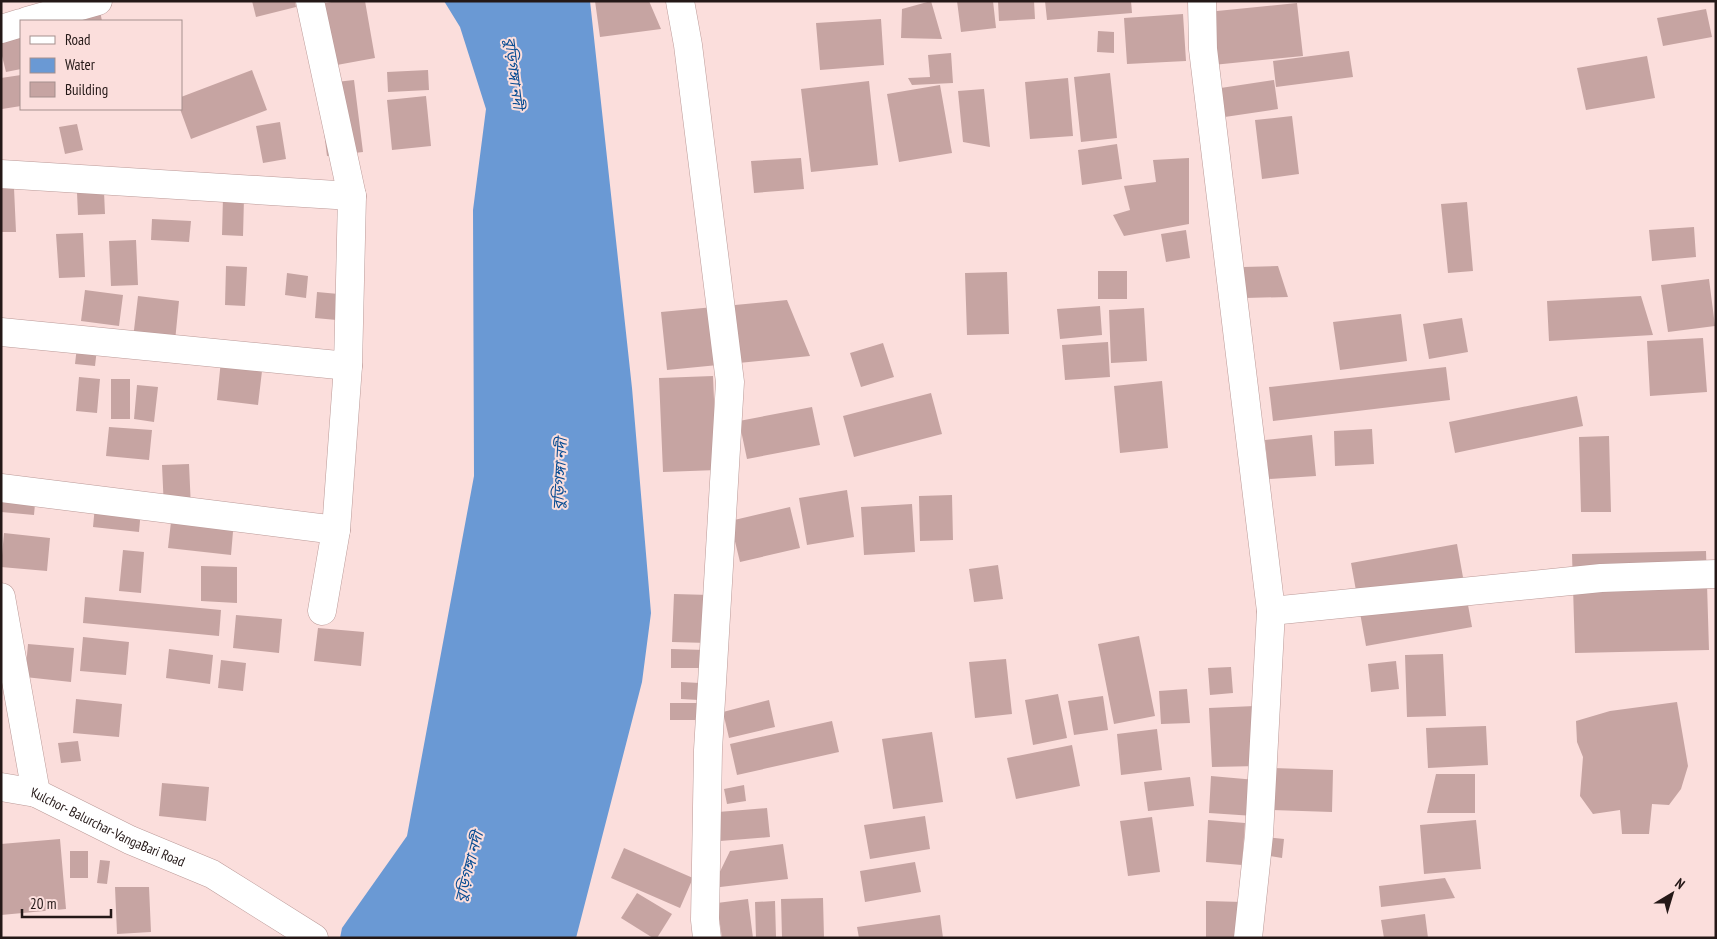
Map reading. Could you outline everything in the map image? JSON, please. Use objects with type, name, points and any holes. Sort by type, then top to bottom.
[{"type":"street","points":[[31,20],[98,1]]},
{"type":"street","points":[[310,1],[352,196],[348,366],[336,530],[322,611]]},
{"type":"street","points":[[680,1],[688,45],[730,382],[708,750],[705,920],[707,938]]},
{"type":"street","points":[[1202,1],[1203,49],[1271,611],[1259,835],[1248,938]]},
{"type":"street","points":[[1,29],[20,23]]},
{"type":"street","points":[[1,174],[352,196]]},
{"type":"street","points":[[1,332],[348,366]]},
{"type":"street","points":[[1,488],[336,530]]},
{"type":"street","points":[[1271,611],[1601,578],[1716,574]]},
{"type":"street","points":[[1,597],[36,793]]},
{"type":"street","name":"Kulchor- Balurchar-VangaBari Road","points":[[1,787],[36,793],[130,840],[212,874],[314,938]]},
{"type":"water","name":"বুড়িগঙ্গা নদী","points":[[444,1],[590,1],[632,388],[651,613],[642,682],[576,938],[340,938],[342,928],[407,836],[474,476],[473,210],[486,109],[460,27]]},
{"type":"building","points":[[80,1],[98,1],[102,20],[84,20]]},
{"type":"building","points":[[252,1],[295,1],[296,7],[256,17]]},
{"type":"building","points":[[337,1],[365,1],[375,58],[315,69],[303,7]]},
{"type":"building","points":[[595,1],[649,1],[661,29],[600,37]]},
{"type":"building","points":[[931,1],[942,39],[901,38],[902,9]]},
{"type":"building","points":[[957,1],[993,1],[996,28],[961,32]]},
{"type":"building","points":[[998,1],[1034,1],[1035,19],[999,21]]},
{"type":"building","points":[[1045,1],[1131,1],[1132,13],[1047,20]]},
{"type":"building","points":[[1297,3],[1303,56],[1213,65],[1207,12]]},
{"type":"building","points":[[1706,9],[1712,37],[1663,46],[1657,18]]},
{"type":"building","points":[[1183,14],[1186,61],[1127,64],[1124,18]]},
{"type":"building","points":[[1,16],[20,21],[20,69],[6,72],[1,52]]},
{"type":"building","points":[[881,19],[884,65],[820,70],[816,23]]},
{"type":"building","points":[[1098,31],[1114,32],[1114,53],[1097,52]]},
{"type":"building","points":[[1349,51],[1353,77],[1276,87],[1273,61]]},
{"type":"building","points":[[951,53],[953,83],[912,85],[908,78],[930,77],[928,55]]},
{"type":"building","points":[[1647,56],[1655,98],[1586,110],[1577,68]]},
{"type":"building","points":[[252,70],[267,110],[191,139],[180,110],[182,110],[182,97]]},
{"type":"building","points":[[428,70],[429,90],[388,92],[387,72]]},
{"type":"building","points":[[1110,73],[1117,138],[1081,142],[1074,77]]},
{"type":"building","points":[[20,75],[20,106],[2,109],[1,78]]},
{"type":"building","points":[[1068,78],[1073,136],[1030,139],[1025,82]]},
{"type":"building","points":[[354,80],[363,152],[327,156],[318,84]]},
{"type":"building","points":[[1274,80],[1278,109],[1218,118],[1214,89]]},
{"type":"building","points":[[869,81],[878,165],[811,172],[801,89]]},
{"type":"building","points":[[940,85],[952,153],[899,162],[887,94]]},
{"type":"building","points":[[984,89],[990,147],[963,142],[958,91]]},
{"type":"building","points":[[426,96],[431,146],[392,150],[387,100]]},
{"type":"building","points":[[1292,116],[1299,174],[1262,179],[1255,120]]},
{"type":"building","points":[[280,122],[286,159],[263,163],[256,126]]},
{"type":"building","points":[[77,124],[83,150],[65,154],[59,127]]},
{"type":"building","points":[[1117,144],[1122,179],[1082,185],[1078,150]]},
{"type":"building","points":[[801,158],[804,189],[754,193],[751,161]]},
{"type":"building","points":[[1189,158],[1189,224],[1124,236],[1113,215],[1130,210],[1124,186],[1156,182],[1153,160]]},
{"type":"building","points":[[103,169],[105,214],[78,215],[76,170]]},
{"type":"building","points":[[1,188],[14,188],[16,232],[1,232]]},
{"type":"building","points":[[223,197],[244,198],[243,236],[222,235]]},
{"type":"building","points":[[1467,202],[1473,271],[1448,273],[1441,204]]},
{"type":"building","points":[[152,219],[191,221],[189,242],[151,240]]},
{"type":"building","points":[[1694,227],[1696,257],[1652,261],[1649,230]]},
{"type":"building","points":[[1186,230],[1190,258],[1166,262],[1161,234]]},
{"type":"building","points":[[83,233],[85,277],[59,278],[56,234]]},
{"type":"building","points":[[136,240],[138,285],[111,286],[109,241]]},
{"type":"building","points":[[226,266],[247,267],[245,306],[225,305]]},
{"type":"building","points":[[1278,266],[1288,297],[1245,298],[1243,267]]},
{"type":"building","points":[[1098,271],[1127,271],[1127,299],[1098,299]]},
{"type":"building","points":[[1007,272],[1009,334],[967,335],[965,273]]},
{"type":"building","points":[[287,273],[308,276],[306,298],[285,295]]},
{"type":"building","points":[[1709,279],[1715,326],[1668,332],[1661,285]]},
{"type":"building","points":[[85,290],[123,295],[119,326],[81,321]]},
{"type":"building","points":[[317,292],[360,296],[358,322],[315,318]]},
{"type":"building","points":[[138,296],[179,301],[174,351],[132,347]]},
{"type":"building","points":[[1641,296],[1653,335],[1549,341],[1547,301]]},
{"type":"building","points":[[787,300],[810,356],[667,370],[661,312]]},
{"type":"building","points":[[1100,306],[1102,335],[1060,339],[1057,309]]},
{"type":"building","points":[[1144,308],[1147,361],[1111,363],[1109,310]]},
{"type":"building","points":[[1401,314],[1407,361],[1340,370],[1333,322]]},
{"type":"building","points":[[1462,318],[1468,352],[1429,359],[1423,324]]},
{"type":"building","points":[[79,329],[99,331],[95,366],[75,364]]},
{"type":"building","points":[[1703,338],[1707,392],[1650,396],[1647,341]]},
{"type":"building","points":[[1108,342],[1110,377],[1065,380],[1062,345]]},
{"type":"building","points":[[883,343],[894,377],[861,387],[850,353]]},
{"type":"building","points":[[222,350],[264,354],[258,405],[217,400]]},
{"type":"building","points":[[1446,367],[1450,400],[1273,421],[1269,387]]},
{"type":"building","points":[[713,376],[717,470],[663,472],[659,378]]},
{"type":"building","points":[[79,377],[100,379],[97,413],[76,411]]},
{"type":"building","points":[[111,379],[130,379],[130,419],[111,419]]},
{"type":"building","points":[[1162,381],[1168,448],[1120,453],[1114,386]]},
{"type":"building","points":[[137,385],[158,387],[154,422],[134,419]]},
{"type":"building","points":[[931,393],[942,434],[854,457],[843,416]]},
{"type":"building","points":[[1577,396],[1583,426],[1455,453],[1449,422]]},
{"type":"building","points":[[812,407],[820,445],[747,459],[739,421]]},
{"type":"building","points":[[109,427],[152,430],[149,460],[106,456]]},
{"type":"building","points":[[1372,429],[1374,464],[1335,466],[1334,431]]},
{"type":"building","points":[[1312,435],[1316,476],[1269,479],[1265,440]]},
{"type":"building","points":[[1609,436],[1611,512],[1581,512],[1579,437]]},
{"type":"building","points":[[189,464],[191,508],[164,509],[162,465]]},
{"type":"building","points":[[1,478],[37,482],[34,515],[1,512]]},
{"type":"building","points":[[847,490],[854,537],[807,545],[799,498]]},
{"type":"building","points":[[96,495],[142,499],[139,532],[93,527]]},
{"type":"building","points":[[952,495],[953,540],[920,541],[919,496]]},
{"type":"building","points":[[912,504],[915,552],[864,555],[861,507]]},
{"type":"building","points":[[790,507],[800,548],[740,562],[730,521]]},
{"type":"building","points":[[172,513],[234,520],[231,555],[168,548]]},
{"type":"building","points":[[4,533],[50,538],[47,571],[1,567]]},
{"type":"building","points":[[1457,544],[1472,627],[1366,646],[1351,563]]},
{"type":"building","points":[[123,550],[144,552],[141,593],[119,591]]},
{"type":"building","points":[[1706,551],[1709,650],[1575,653],[1572,554]]},
{"type":"building","points":[[998,565],[1003,599],[974,602],[969,569]]},
{"type":"building","points":[[201,566],[237,567],[237,603],[201,601]]},
{"type":"building","points":[[674,594],[710,595],[708,643],[672,642]]},
{"type":"building","points":[[85,597],[221,610],[219,636],[83,623]]},
{"type":"building","points":[[236,615],[282,619],[279,653],[233,648]]},
{"type":"building","points":[[318,628],[364,632],[361,666],[314,661]]},
{"type":"building","points":[[1139,636],[1155,716],[1114,724],[1098,644]]},
{"type":"building","points":[[83,637],[129,642],[126,675],[80,671]]},
{"type":"building","points":[[28,644],[74,648],[71,682],[25,677]]},
{"type":"building","points":[[169,649],[213,655],[210,684],[166,678]]},
{"type":"building","points":[[671,649],[706,650],[706,668],[671,668]]},
{"type":"building","points":[[1443,654],[1446,716],[1407,717],[1405,655]]},
{"type":"building","points":[[1006,659],[1012,714],[975,718],[969,662]]},
{"type":"building","points":[[221,660],[246,663],[243,691],[218,688]]},
{"type":"building","points":[[1396,661],[1399,689],[1371,692],[1368,664]]},
{"type":"building","points":[[1231,667],[1233,693],[1210,695],[1208,668]]},
{"type":"building","points":[[681,682],[700,683],[699,700],[681,699]]},
{"type":"building","points":[[1187,689],[1190,723],[1161,724],[1159,691]]},
{"type":"building","points":[[1058,694],[1067,738],[1033,745],[1025,700]]},
{"type":"building","points":[[1103,696],[1108,730],[1074,735],[1068,701]]},
{"type":"building","points":[[76,699],[122,704],[119,737],[73,733]]},
{"type":"building","points":[[769,700],[775,727],[729,738],[723,712]]},
{"type":"building","points":[[1677,702],[1688,766],[1681,789],[1669,805],[1652,804],[1649,834],[1622,834],[1620,810],[1593,814],[1580,796],[1583,757],[1577,742],[1576,721],[1610,711]]},
{"type":"building","points":[[670,703],[700,703],[700,720],[670,720]]},
{"type":"building","points":[[1255,706],[1258,766],[1212,767],[1209,708]]},
{"type":"building","points":[[832,721],[839,752],[737,775],[730,744]]},
{"type":"building","points":[[1486,726],[1488,765],[1428,768],[1426,728]]},
{"type":"building","points":[[1157,729],[1162,770],[1121,775],[1117,734]]},
{"type":"building","points":[[932,732],[943,802],[893,809],[882,739]]},
{"type":"building","points":[[78,741],[81,761],[61,763],[58,743]]},
{"type":"building","points":[[1072,745],[1080,786],[1016,799],[1007,758]]},
{"type":"building","points":[[1273,768],[1333,770],[1332,812],[1272,810]]},
{"type":"building","points":[[1436,774],[1475,774],[1475,813],[1427,813]]},
{"type":"building","points":[[1211,776],[1256,780],[1254,816],[1209,813]]},
{"type":"building","points":[[1190,777],[1194,806],[1148,811],[1144,782]]},
{"type":"building","points":[[162,783],[209,787],[206,821],[159,816]]},
{"type":"building","points":[[744,785],[746,801],[727,804],[724,789]]},
{"type":"building","points":[[767,808],[770,837],[720,841],[718,812]]},
{"type":"building","points":[[925,816],[930,849],[870,859],[864,825]]},
{"type":"building","points":[[1152,817],[1160,872],[1128,876],[1120,821]]},
{"type":"building","points":[[1208,820],[1245,823],[1242,865],[1206,862]]},
{"type":"building","points":[[1476,820],[1481,869],[1424,874],[1420,825]]},
{"type":"building","points":[[1266,837],[1284,839],[1282,858],[1264,855]]},
{"type":"building","points":[[60,839],[66,909],[1,915],[1,844]]},
{"type":"building","points":[[783,844],[788,879],[712,888],[730,851]]},
{"type":"building","points":[[624,848],[693,878],[680,908],[611,878]]},
{"type":"building","points":[[70,851],[88,851],[88,878],[70,878]]},
{"type":"building","points":[[100,860],[110,861],[107,884],[97,883]]},
{"type":"building","points":[[915,862],[921,892],[865,902],[860,871]]},
{"type":"building","points":[[1445,878],[1455,898],[1381,907],[1379,886]]},
{"type":"building","points":[[115,887],[149,887],[151,932],[117,934]]},
{"type":"building","points":[[637,893],[672,914],[657,938],[653,938],[621,918]]},
{"type":"building","points":[[823,898],[824,938],[782,938],[781,899]]},
{"type":"building","points":[[748,899],[753,938],[722,938],[717,903]]},
{"type":"building","points":[[775,901],[776,937],[756,938],[755,902]]},
{"type":"building","points":[[1206,901],[1243,902],[1242,938],[1206,938]]},
{"type":"building","points":[[1425,914],[1428,938],[1384,938],[1381,920]]},
{"type":"building","points":[[940,915],[943,938],[859,938],[857,927]]}]
